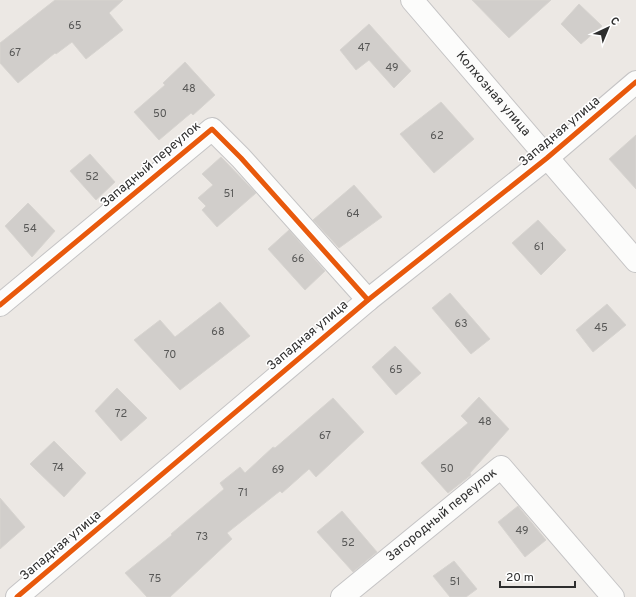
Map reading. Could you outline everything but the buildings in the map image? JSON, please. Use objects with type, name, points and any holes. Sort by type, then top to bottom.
[{"type":"street","name":"Колхозная улица","points":[[412,0],[636,262]]},
{"type":"street","name":"Западная улица","points":[[18,597],[368,300],[547,158],[636,82]]},
{"type":"street","name":"Западный переулок","points":[[0,305],[212,129],[246,164],[368,300]]},
{"type":"street","name":"Загородный переулок","points":[[342,597],[501,467],[613,597]]},
{"type":"cycle path","points":[[17,597],[368,300],[547,158],[636,82]]},
{"type":"cycle path","points":[[0,305],[212,129],[241,158],[368,300]]}]
